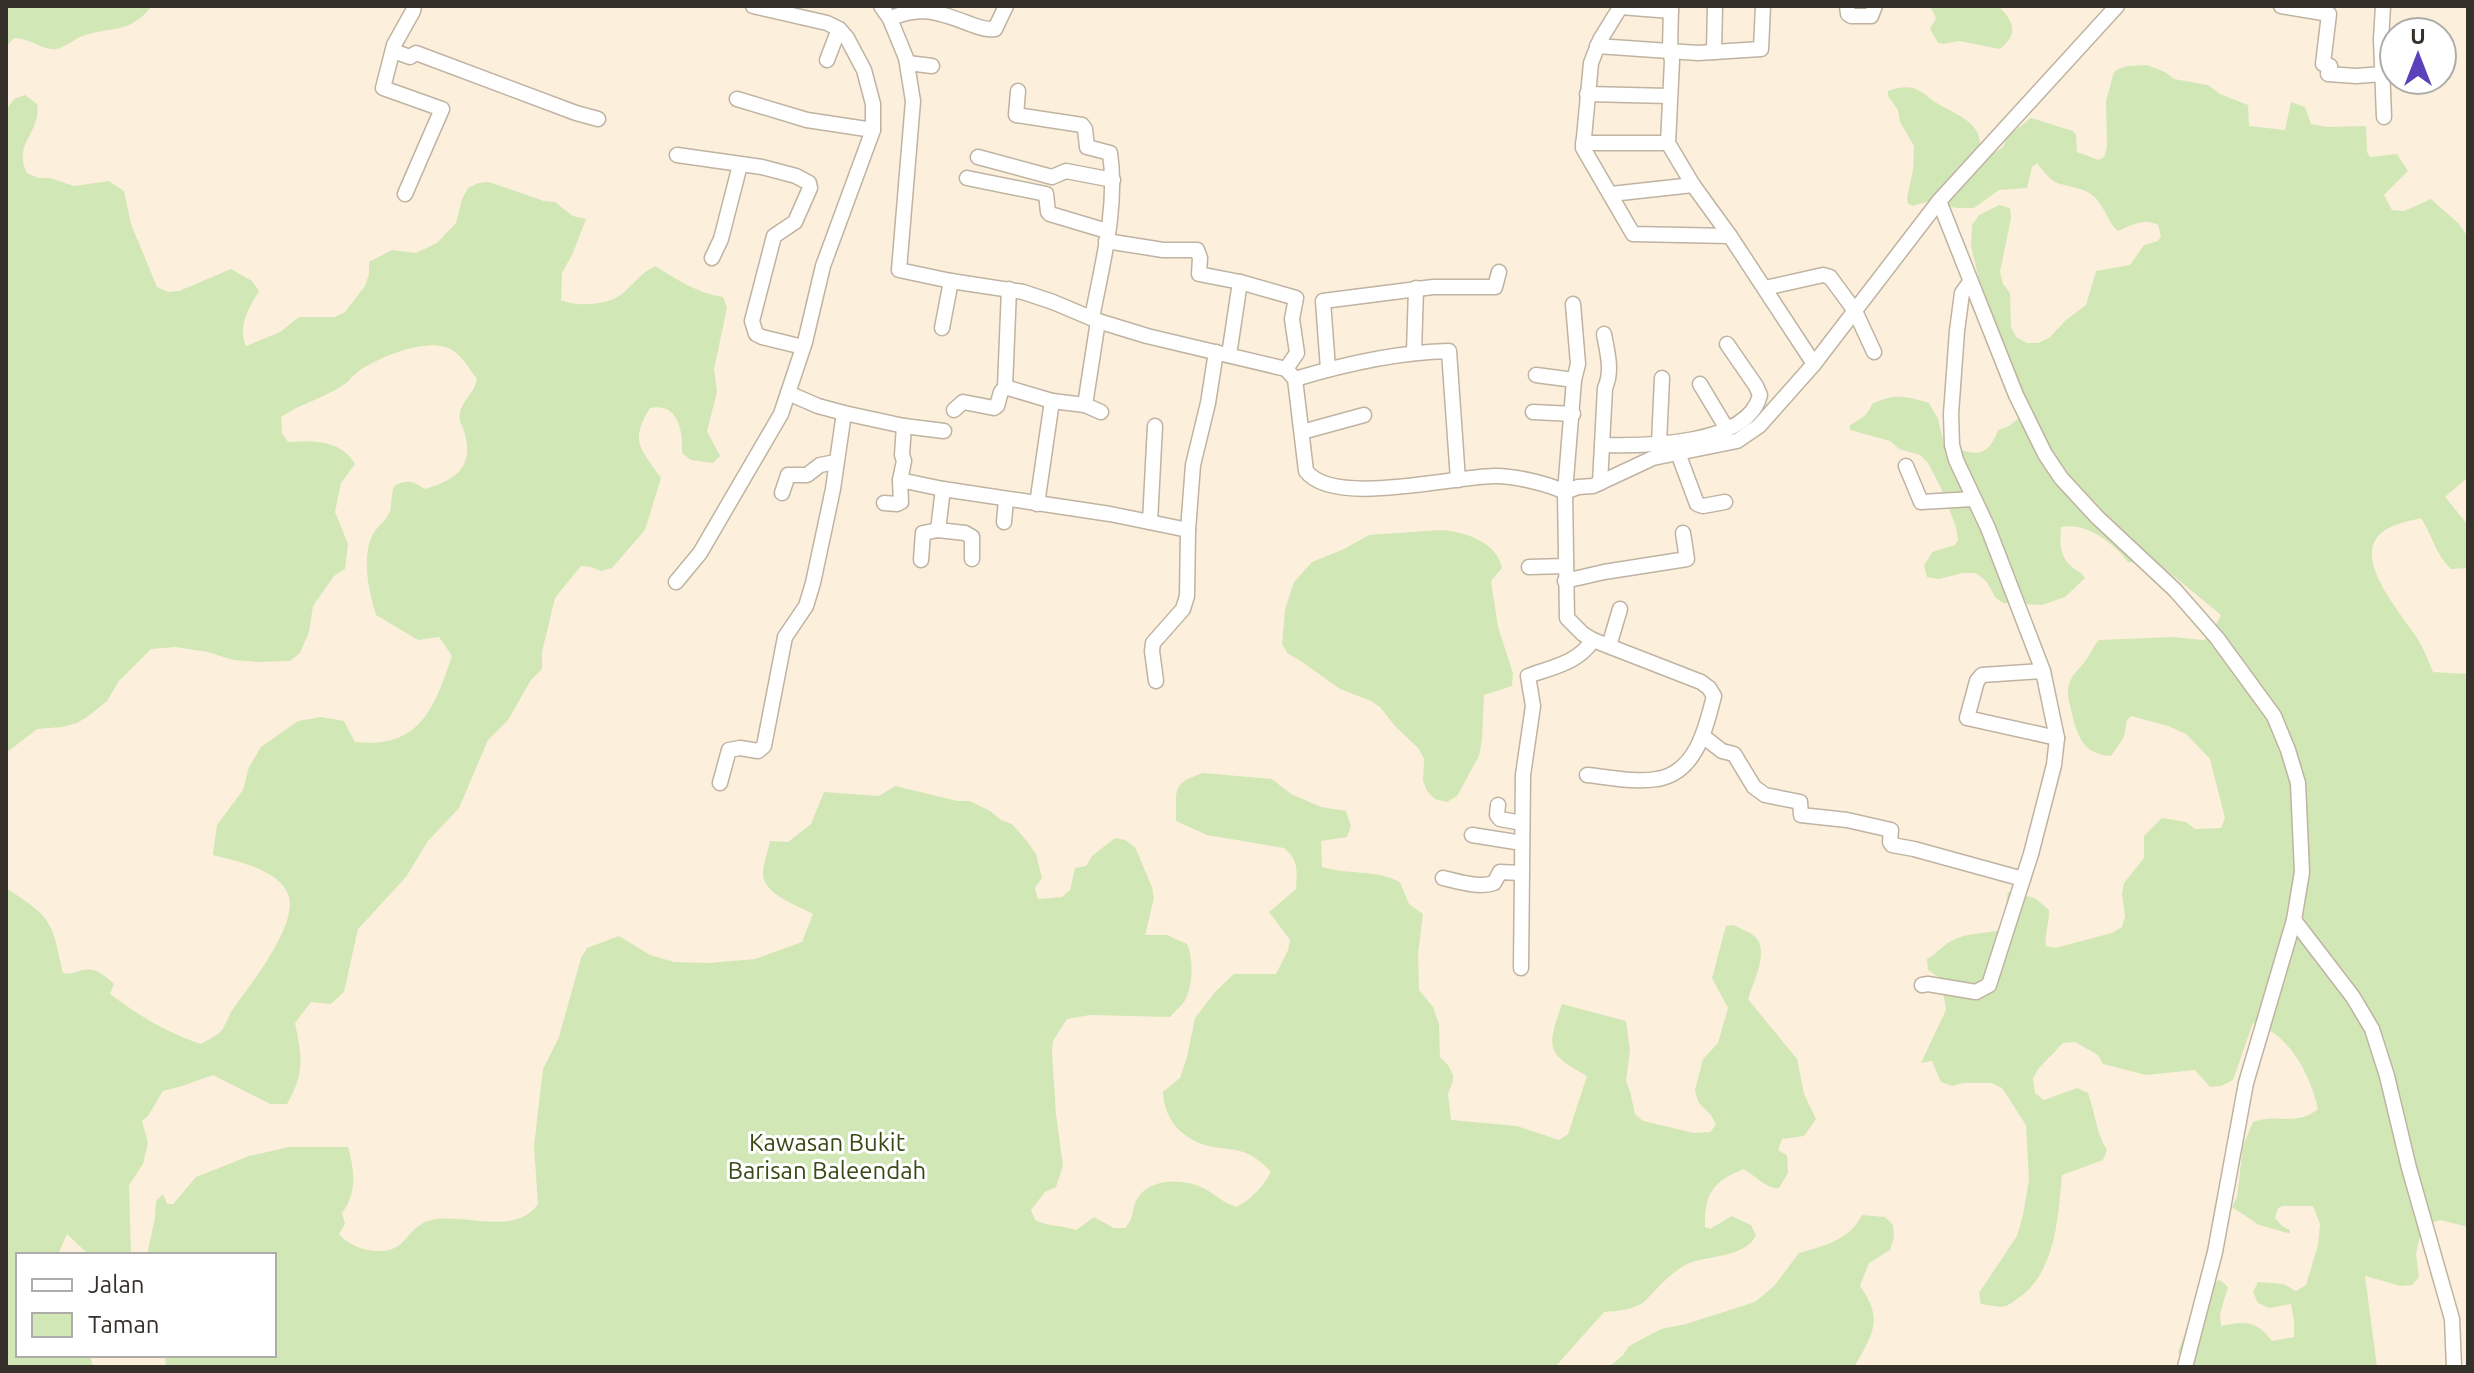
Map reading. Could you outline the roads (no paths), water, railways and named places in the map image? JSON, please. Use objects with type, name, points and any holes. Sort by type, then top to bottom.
[{"type":"street","points":[[405,194],[442,109],[383,88],[393,51],[414,6]]},
{"type":"street","points":[[676,582],[700,553],[781,414],[803,347],[823,266],[873,130],[873,104],[864,70],[839,29],[827,23],[753,6]]},
{"type":"street","points":[[881,6],[890,19],[908,63],[913,101],[899,270],[1009,289],[1147,336],[1222,353],[1290,374],[1414,353],[1449,352],[1458,480]]},
{"type":"street","points":[[890,19],[914,10],[926,11],[986,30],[995,29],[1006,6]]},
{"type":"street","points":[[1714,52],[1715,6]]},
{"type":"street","points":[[1597,46],[1714,52],[1761,49],[1763,6]]},
{"type":"street","points":[[1847,6],[1851,16],[1871,16],[1875,6]]},
{"type":"street","points":[[1296,298],[1292,319],[1297,353],[1290,374],[1302,432],[1306,471],[1314,479],[1337,488],[1387,488],[1501,476],[1555,487],[1565,492],[1600,483],[1645,460],[1743,438],[1769,416],[1814,364],[1939,201],[2117,6]]},
{"type":"street","points":[[2281,6],[2329,14],[2323,64],[2330,66],[2328,74],[2378,74]]},
{"type":"street","points":[[1730,236],[1633,234],[1584,151],[1591,63],[1597,46],[1621,7],[1671,8],[1668,143],[1693,185],[1730,236],[1814,364]]},
{"type":"street","points":[[827,60],[839,29]]},
{"type":"street","points":[[393,51],[410,57],[416,53],[598,119]]},
{"type":"street","points":[[908,63],[932,66]]},
{"type":"street","points":[[1018,91],[1016,115],[1083,126],[1087,146],[1110,153],[1113,180],[1085,405]]},
{"type":"street","points":[[1587,94],[1669,96]]},
{"type":"street","points":[[2384,96],[2384,117]]},
{"type":"street","points":[[737,99],[807,120],[873,130]]},
{"type":"street","points":[[1583,143],[1668,143]]},
{"type":"street","points":[[677,155],[762,167],[810,184],[800,215],[774,236],[752,321],[756,334],[803,347]]},
{"type":"street","points":[[978,157],[1052,177],[1066,171],[1113,180]]},
{"type":"street","points":[[712,258],[725,225],[740,165]]},
{"type":"street","points":[[967,178],[1046,194],[1050,214],[1107,236],[1163,250],[1197,250],[1199,274],[1296,298],[1323,301],[1416,288],[1495,287],[1499,272]]},
{"type":"street","points":[[1611,194],[1693,185]]},
{"type":"street","points":[[1939,201],[2016,395],[2045,454],[2061,478],[2135,555],[2175,590],[2217,638],[2274,716],[2298,783],[2302,872],[2294,920],[2246,1083],[2215,1252],[2185,1367]]},
{"type":"street","points":[[1765,288],[1826,275],[1830,277],[1855,311],[1874,352]]},
{"type":"street","points":[[942,328],[951,281]]},
{"type":"street","points":[[1156,681],[1153,643],[1183,609],[1187,596],[1193,465],[1240,282]]},
{"type":"street","points":[[1922,985],[1976,992],[1989,985],[2023,879],[2054,765],[2057,738],[2043,671],[1952,445],[1951,414],[1960,306],[1962,293],[1970,282]]},
{"type":"street","points":[[1414,353],[1416,288]]},
{"type":"street","points":[[954,410],[963,402],[997,406],[1005,387],[1009,289]]},
{"type":"street","points":[[1323,301],[1328,369]]},
{"type":"street","points":[[1573,304],[1578,364],[1565,492],[1567,618],[1576,629],[1593,640],[1701,682],[1714,696],[1704,737],[1674,774],[1656,779],[1587,775]]},
{"type":"street","points":[[1600,483],[1609,357],[1604,334]]},
{"type":"street","points":[[1603,445],[1636,446],[1695,439],[1744,420],[1756,406],[1760,395],[1727,344]]},
{"type":"street","points":[[1536,375],[1574,380]]},
{"type":"street","points":[[1659,443],[1662,378]]},
{"type":"street","points":[[1700,384],[1727,429]]},
{"type":"street","points":[[1005,387],[1052,401],[1085,405],[1101,412]]},
{"type":"street","points":[[788,393],[844,413],[944,431]]},
{"type":"street","points":[[1037,504],[1052,401]]},
{"type":"street","points":[[1533,412],[1573,414]]},
{"type":"street","points":[[720,783],[729,750],[758,751],[764,746],[785,637],[806,606],[813,583],[833,489],[844,413]]},
{"type":"street","points":[[1302,432],[1364,415]]},
{"type":"street","points":[[884,503],[901,502],[904,426]]},
{"type":"street","points":[[1150,522],[1155,426]]},
{"type":"street","points":[[1678,453],[1697,504],[1703,506],[1725,502]]},
{"type":"street","points":[[782,493],[788,475],[807,475],[820,465],[836,462]]},
{"type":"street","points":[[1906,466],[1921,502],[1973,499]]},
{"type":"street","points":[[900,480],[1188,530]]},
{"type":"street","points":[[938,530],[943,489]]},
{"type":"street","points":[[1004,522],[1006,500]]},
{"type":"street","points":[[921,560],[923,533],[938,530],[965,533],[972,537],[972,559]]},
{"type":"street","points":[[1529,567],[1566,573],[1604,572],[1687,559],[1683,533]]},
{"type":"street","points":[[1609,646],[1620,609]]},
{"type":"street","points":[[1521,968],[1523,775],[1533,706],[1528,676],[1556,669],[1585,650],[1593,640]]},
{"type":"street","points":[[2043,671],[1982,675],[1977,681],[1967,718],[2057,738]]},
{"type":"street","points":[[1704,737],[1722,751],[1734,754],[1754,787],[1765,795],[1800,802],[1801,815],[1847,820],[1891,830],[1892,845],[2023,879]]},
{"type":"street","points":[[1498,805],[1497,815],[1500,819],[1522,823]]},
{"type":"street","points":[[1472,835],[1522,843]]},
{"type":"street","points":[[1443,878],[1488,886],[1494,883],[1500,872],[1521,873]]},
{"type":"street","points":[[2294,920],[2353,997],[2372,1029],[2452,1319],[2454,1367]]},
{"type":"park label","name":"Kawasan Bukit Barisan Baleendah","points":[[827,1156]]}]
